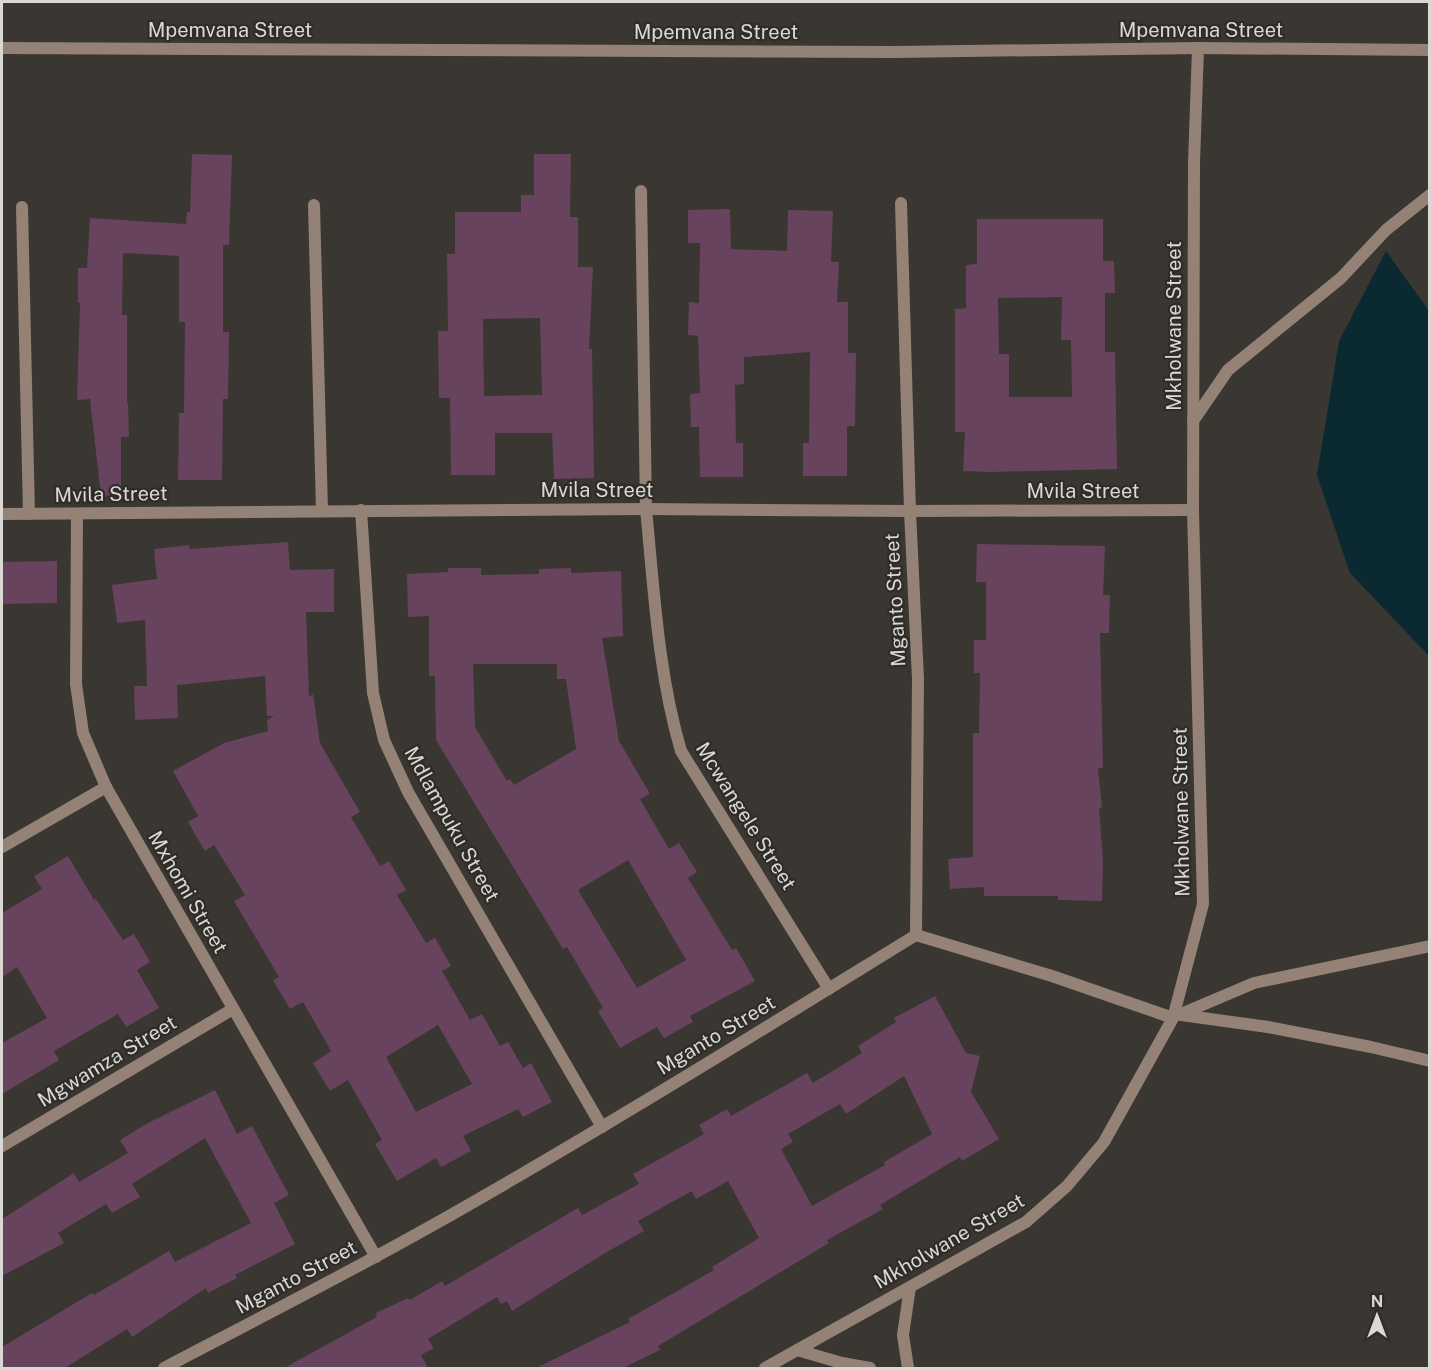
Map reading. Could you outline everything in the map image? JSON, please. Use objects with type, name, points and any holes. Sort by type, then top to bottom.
[{"type":"street","name":"Mpemvana Street","points":[[2,48],[894,52],[1198,48],[1430,50]]},
{"type":"street","name":"Mkholwane Street","points":[[765,1368],[1026,1222],[1067,1186],[1104,1142],[1176,1016],[1203,904],[1193,510],[1194,164],[1198,48]]},
{"type":"street","name":"Mcwangele Street","points":[[641,191],[646,509],[670,715],[681,751],[829,989]]},
{"type":"street","points":[[1193,421],[1228,370],[1341,278],[1386,230],[1430,195]]},
{"type":"street","name":"Mganto Street","points":[[164,1368],[376,1257],[602,1126],[916,935],[918,679],[910,511],[901,202]]},
{"type":"street","points":[[314,205],[322,511]]},
{"type":"street","points":[[22,207],[29,514]]},
{"type":"street","name":"Mvila Street","points":[[2,514],[646,509],[1193,510]]},
{"type":"street","name":"Mdlampuku Street","points":[[361,510],[373,693],[384,740],[408,792],[602,1126]]},
{"type":"street","name":"Mxhomi Street","points":[[77,514],[76,684],[82,733],[106,787],[376,1257]]},
{"type":"street","points":[[2,847],[106,787]]},
{"type":"street","points":[[916,935],[1176,1016],[1268,1027],[1430,1061]]},
{"type":"street","points":[[1176,1016],[1254,983],[1430,946]]},
{"type":"street","name":"Mgwamza Street","points":[[2,1146],[233,1009]]},
{"type":"street","points":[[908,1368],[903,1335],[910,1287]]},
{"type":"street","points":[[797,1350],[842,1363],[870,1368]]},
{"type":"water","points":[[1386,251],[1429,311],[1429,656],[1350,573],[1317,475],[1339,341]]},
{"type":"building","points":[[192,154],[232,155],[229,245],[223,245],[223,332],[229,332],[228,399],[223,399],[222,480],[178,480],[179,413],[184,413],[185,322],[179,322],[179,256],[123,253],[122,315],[127,315],[129,437],[121,437],[121,495],[101,496],[90,399],[77,400],[80,303],[78,303],[78,268],[87,268],[90,218],[186,224],[187,212],[190,212]]},
{"type":"building","points":[[534,154],[571,154],[570,217],[578,217],[578,267],[593,267],[589,349],[592,349],[594,478],[554,479],[552,433],[495,433],[495,475],[451,475],[450,398],[439,398],[438,331],[448,331],[447,254],[455,254],[455,212],[521,212],[521,195],[534,195]],"holes":[[[540,318],[542,395],[484,396],[483,319]]]},
{"type":"building","points":[[730,209],[731,249],[787,251],[788,210],[833,211],[831,262],[839,262],[837,302],[848,302],[848,353],[856,353],[855,426],[847,426],[847,476],[803,476],[803,443],[809,443],[810,352],[744,357],[744,384],[735,385],[736,443],[743,443],[743,477],[700,477],[699,427],[691,427],[690,394],[700,393],[698,336],[688,335],[689,302],[699,303],[700,243],[688,243],[688,210]]},
{"type":"building","points":[[977,219],[1103,219],[1103,261],[1114,261],[1115,293],[1105,293],[1105,352],[1115,352],[1117,469],[963,471],[965,432],[955,432],[955,309],[966,308],[966,265],[977,264]],"holes":[[[1062,297],[1061,340],[1071,340],[1072,397],[1009,397],[1009,354],[999,354],[998,298]]]},
{"type":"building","points":[[288,542],[290,570],[334,569],[334,612],[306,612],[309,697],[313,694],[320,743],[360,812],[351,817],[380,866],[389,861],[406,890],[397,895],[426,943],[435,938],[451,966],[442,971],[470,1020],[482,1014],[500,1046],[508,1042],[523,1068],[531,1063],[552,1102],[523,1117],[518,1109],[463,1136],[471,1151],[441,1167],[436,1158],[397,1181],[375,1144],[382,1140],[348,1080],[330,1091],[313,1063],[331,1051],[303,1002],[290,1009],[273,980],[279,977],[234,901],[245,895],[214,845],[205,851],[188,822],[198,816],[173,771],[224,743],[268,731],[267,720],[274,716],[267,716],[265,676],[177,685],[178,718],[135,720],[134,686],[147,686],[145,620],[117,623],[112,585],[157,579],[154,549],[189,545],[190,549]],"holes":[[[438,1025],[472,1084],[416,1112],[386,1057]]]},
{"type":"building","points":[[977,544],[1105,546],[1103,595],[1110,595],[1109,633],[1100,633],[1103,768],[1098,768],[1102,808],[1099,808],[1103,862],[1102,901],[1058,900],[1058,896],[984,896],[984,887],[950,889],[948,859],[973,857],[973,733],[979,733],[980,673],[974,673],[974,640],[986,640],[986,582],[976,582]]},
{"type":"building","points":[[57,561],[57,603],[2,604],[2,562]]},
{"type":"building","points":[[448,568],[481,568],[481,575],[539,574],[539,569],[571,568],[571,573],[621,571],[623,636],[602,638],[619,741],[650,794],[640,799],[669,849],[679,843],[697,872],[688,878],[732,950],[736,948],[755,981],[690,1016],[693,1022],[664,1038],[657,1027],[620,1048],[598,1011],[603,1008],[567,947],[563,949],[436,740],[435,676],[429,676],[429,616],[408,617],[407,574],[448,572]],"holes":[[[473,664],[557,664],[557,679],[566,679],[576,749],[514,785],[510,779],[507,781],[475,727]],[[628,860],[686,960],[637,988],[578,890]]]},
{"type":"building","points":[[68,856],[94,900],[96,899],[123,940],[134,934],[150,962],[137,970],[159,1008],[126,1027],[118,1014],[54,1051],[59,1060],[2,1094],[2,1043],[47,1018],[17,967],[2,977],[2,913],[42,889],[34,876]]},
{"type":"building","points":[[935,996],[966,1053],[980,1056],[971,1092],[999,1139],[962,1161],[960,1157],[880,1205],[883,1209],[827,1240],[829,1243],[658,1346],[660,1350],[623,1368],[536,1368],[630,1322],[628,1319],[714,1270],[712,1267],[759,1238],[728,1181],[696,1199],[692,1191],[638,1221],[644,1231],[512,1311],[507,1301],[501,1304],[497,1297],[428,1339],[434,1348],[421,1355],[428,1368],[284,1368],[377,1317],[376,1313],[408,1298],[410,1300],[442,1281],[445,1286],[578,1208],[582,1215],[639,1184],[633,1174],[704,1134],[699,1125],[727,1109],[731,1116],[807,1073],[813,1083],[862,1053],[858,1046],[896,1022],[894,1018]],"holes":[[[904,1076],[932,1134],[884,1162],[885,1165],[812,1206],[781,1149],[793,1142],[788,1134],[840,1104],[846,1114]]]},
{"type":"building","points":[[215,1090],[237,1134],[252,1126],[289,1195],[274,1203],[295,1244],[235,1275],[237,1278],[208,1293],[206,1288],[132,1337],[127,1329],[65,1368],[2,1368],[2,1347],[92,1293],[94,1295],[169,1251],[175,1262],[251,1223],[205,1138],[132,1184],[140,1197],[112,1213],[106,1204],[58,1233],[64,1243],[2,1276],[2,1219],[74,1173],[79,1182],[128,1153],[120,1140],[146,1124]]}]
